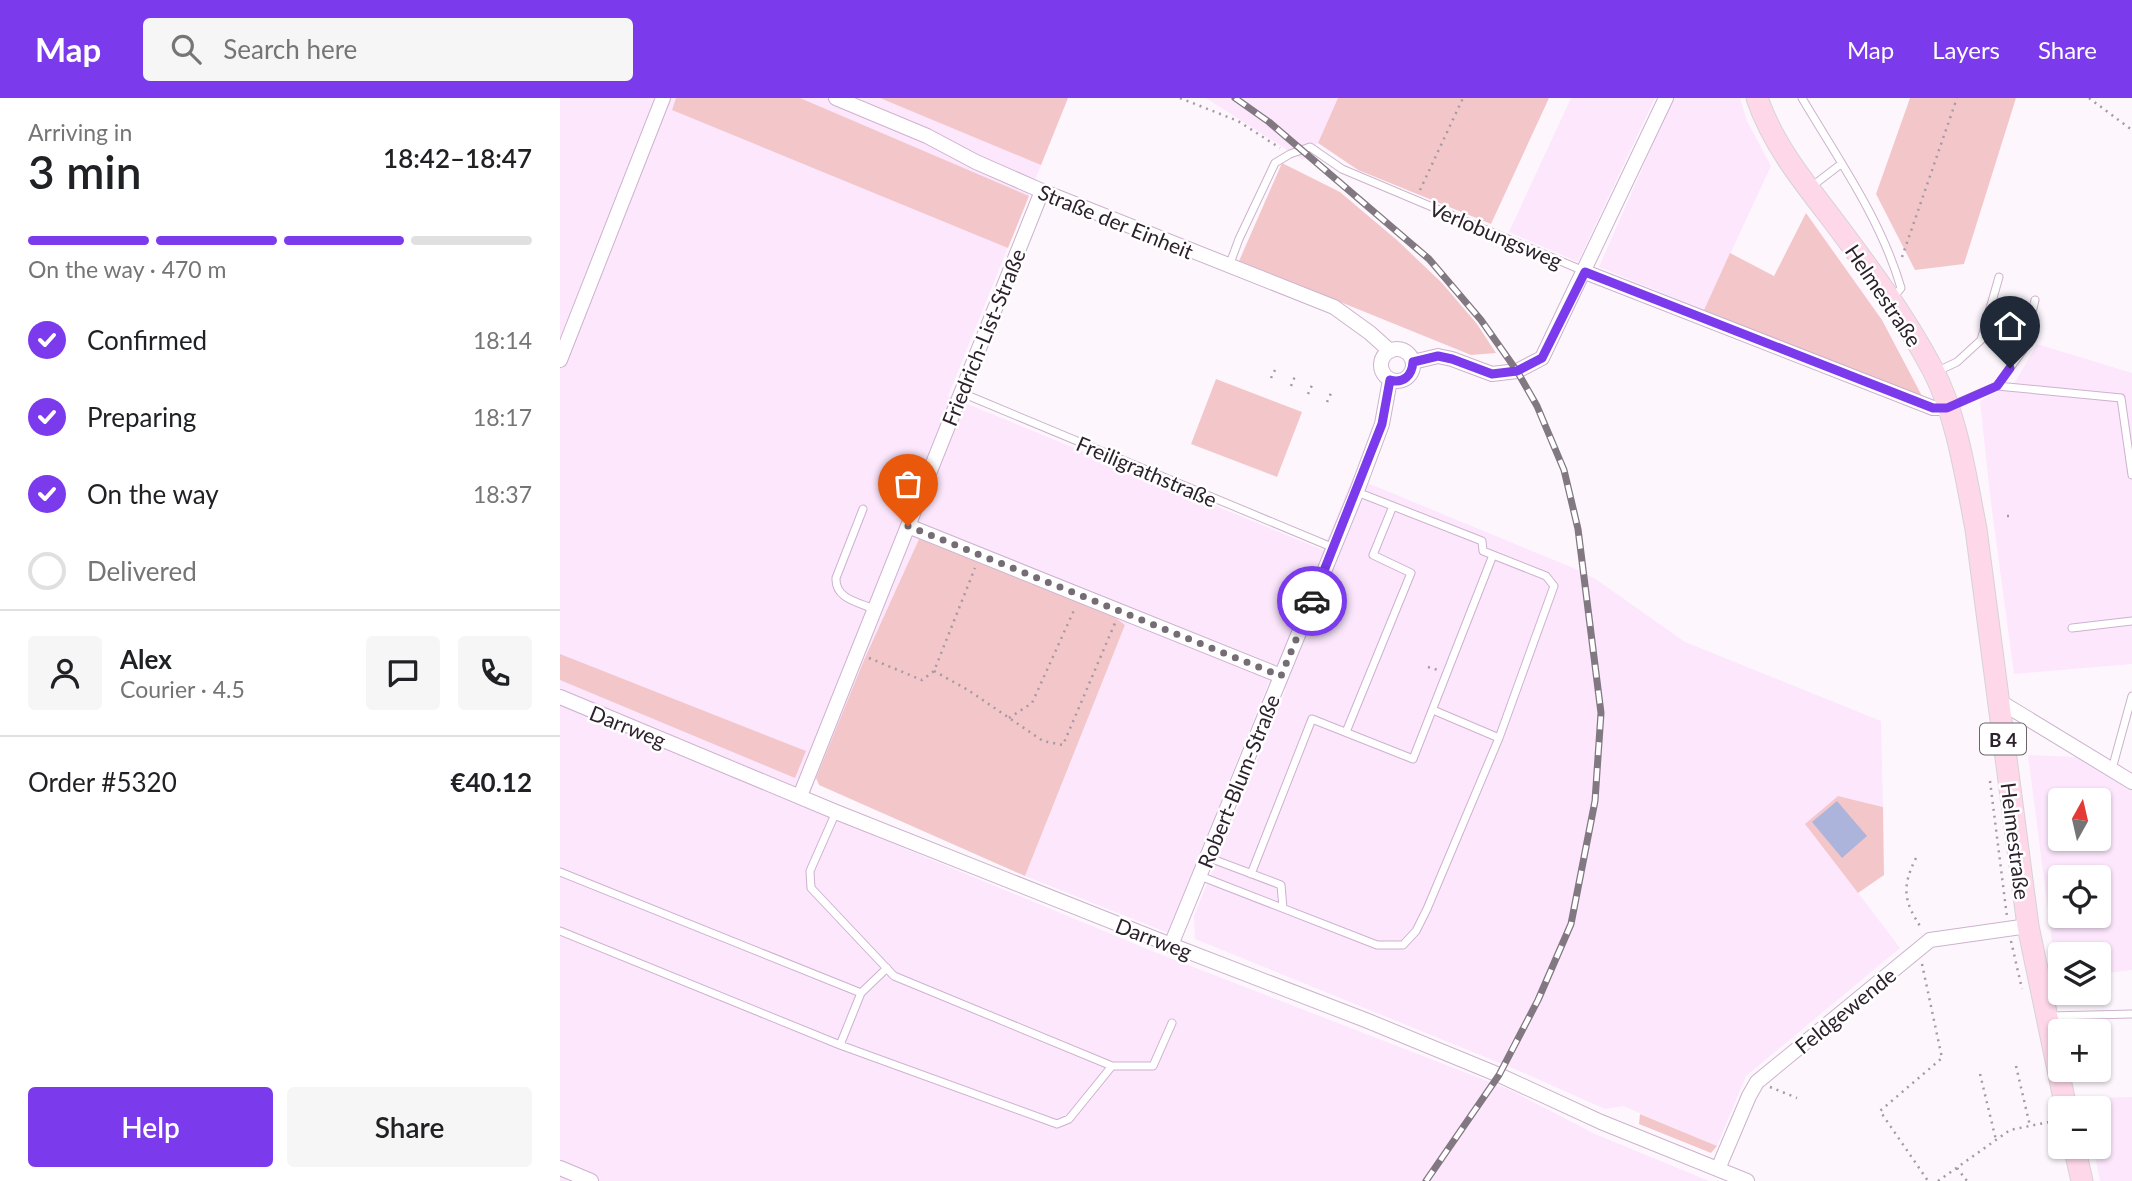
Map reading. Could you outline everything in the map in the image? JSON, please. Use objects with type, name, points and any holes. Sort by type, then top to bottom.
[{"type":"main road","name":"Helmestraße","points":[[1757,98],[1762,114],[1793,169],[1890,301],[1934,372],[1947,408],[1965,469],[1976,529],[1999,701],[2018,927],[2046,1016],[2054,1096]]},
{"type":"main road","points":[[2072,1159],[2082,1181]]},
{"type":"street","points":[[560,360],[663,98]]},
{"type":"street","name":"Straße der Einheit","points":[[836,98],[927,136],[976,162],[1042,191],[1334,307],[1390,351],[1401,350],[1407,353],[1413,362]]},
{"type":"street","points":[[1390,351],[1382,358],[1382,371],[1390,380],[1396,382],[1409,376],[1413,362],[1438,356],[1492,374],[1517,371],[1542,358],[1666,98]]},
{"type":"street","name":"Friedrich-List-Straße","points":[[800,796],[1042,191]]},
{"type":"street","name":"Verlobungsweg","points":[[1585,272],[1933,408],[1947,408]]},
{"type":"street","name":"Robert-Blum-Straße","points":[[1171,945],[1357,491],[1382,424],[1390,380]]},
{"type":"street","points":[[908,526],[1281,676]]},
{"type":"street","name":"Darrweg","points":[[560,697],[836,812],[1380,1026],[1499,1075],[1601,1122],[1747,1181]]},
{"type":"street","points":[[1999,701],[2132,782]]},
{"type":"street","points":[[1930,940],[2018,927]]},
{"type":"street","name":"Feldgewende","points":[[1718,1168],[1757,1082],[1930,940]]},
{"type":"street","points":[[560,1168],[591,1181]]},
{"type":"lane","name":"Helmestraße","points":[[1802,98],[1866,203],[1896,271]]},
{"type":"lane","name":"Verlobungsweg","points":[[1290,154],[1311,146],[1342,169],[1585,272]]},
{"type":"lane","points":[[1229,267],[1239,239],[1275,163],[1290,154]]},
{"type":"lane","points":[[1808,188],[1841,164]]},
{"type":"lane","points":[[1890,301],[1901,288],[1896,271]]},
{"type":"lane","points":[[1934,372],[1957,362],[1982,340],[1998,277]]},
{"type":"lane","points":[[1997,386],[2023,350],[2035,300]]},
{"type":"lane","points":[[1947,408],[1997,386],[2121,398],[2132,475]]},
{"type":"lane","name":"Freiligrathstraße","points":[[961,393],[1334,548]]},
{"type":"lane","points":[[1199,876],[1377,945],[1403,945],[1416,931],[1427,909],[1499,738],[1554,586],[1546,576],[1483,551],[1482,541],[1357,491]]},
{"type":"lane","points":[[1346,732],[1411,573],[1373,555],[1393,506]]},
{"type":"lane","points":[[863,509],[836,578],[836,586],[842,596],[875,609]]},
{"type":"lane","points":[[1251,874],[1312,719],[1413,759],[1493,555]]},
{"type":"lane","points":[[2072,628],[2132,621]]},
{"type":"lane","points":[[2112,769],[2132,696]]},
{"type":"lane","points":[[1433,710],[1499,738]]},
{"type":"lane","points":[[836,812],[810,871],[811,888],[894,976],[1112,1066],[1153,1066],[1172,1023]]},
{"type":"lane","points":[[1207,857],[1281,886],[1283,908]]},
{"type":"lane","points":[[560,872],[861,993]]},
{"type":"lane","points":[[560,931],[840,1045],[1057,1125],[1069,1119],[1112,1066]]},
{"type":"lane","points":[[840,1045],[861,993],[887,968]]},
{"type":"lane","points":[[2046,1016],[2132,1014]]},
{"type":"path","points":[[1180,98],[1238,121],[1290,154]]},
{"type":"path","points":[[1416,200],[1463,98]]},
{"type":"path","points":[[1896,271],[1957,98]]},
{"type":"path","points":[[2089,98],[2132,130]]},
{"type":"path","points":[[1271,378],[1276,368]]},
{"type":"path","points":[[1291,386],[1295,376]]},
{"type":"path","points":[[1308,394],[1313,383]]},
{"type":"path","points":[[1327,402],[1332,391]]},
{"type":"path","points":[[2007,516],[2014,516]]},
{"type":"path","points":[[858,653],[922,680],[934,671],[980,555]]},
{"type":"path","points":[[1009,718],[1032,704],[1081,595]]},
{"type":"path","points":[[934,671],[968,690],[1043,741],[1063,745],[1120,611]]},
{"type":"path","points":[[1428,667],[1441,671]]},
{"type":"path","points":[[1990,781],[2018,927],[2024,998]]},
{"type":"path","points":[[1916,858],[1909,872],[1906,891],[1909,910],[1930,940]]},
{"type":"path","points":[[1915,952],[1921,960],[1942,1058],[1880,1111],[1928,1181]]},
{"type":"path","points":[[2016,1066],[2030,1126]]},
{"type":"path","points":[[1980,1074],[1996,1140]]},
{"type":"path","points":[[1757,1082],[1797,1098]]},
{"type":"path","points":[[1938,1181],[2010,1130],[2030,1126],[2048,1116]]},
{"type":"path","points":[[1957,1168],[1967,1181]]},
{"type":"shaded area","points":[[560,98],[1068,98],[948,396],[1323,550],[1353,477],[1578,570],[1597,580],[1685,642],[1881,721],[1883,807],[1838,796],[1806,824],[1900,948],[1746,1076],[1717,1146],[1623,1106],[1605,1109],[1517,1070],[1195,939],[1194,916],[1286,689],[1269,682],[1168,933],[1025,876],[1125,625],[919,539],[864,660],[805,807],[1152,951],[1508,1089],[1595,1134],[1709,1181],[560,1181]]},
{"type":"shaded area","points":[[676,98],[800,98],[1029,196],[1008,248],[672,110]]},
{"type":"shaded area","points":[[880,98],[1068,98],[1041,165]]},
{"type":"shaded area","points":[[1206,98],[1338,98],[1318,143],[1303,160]]},
{"type":"shaded area","points":[[1338,98],[1549,98],[1491,224],[1358,170],[1318,143]]},
{"type":"shaded area","points":[[1571,98],[1655,98],[1578,262],[1509,232]]},
{"type":"shaded area","points":[[1673,98],[1740,98],[1747,121],[1771,166],[1704,310],[1599,267]]},
{"type":"shaded area","points":[[1910,98],[2016,98],[1964,264],[1915,270],[1876,194]]},
{"type":"shaded area","points":[[1282,163],[1340,192],[1398,241],[1442,283],[1477,324],[1496,353],[1471,355],[1239,261]]},
{"type":"shaded area","points":[[1806,213],[1882,320],[1922,396],[1704,310],[1730,253],[1774,276]]},
{"type":"shaded area","points":[[2037,344],[2132,373],[2132,664],[2014,674],[1980,401],[2015,382]]},
{"type":"shaded area","points":[[1216,379],[1302,412],[1277,477],[1191,444]]},
{"type":"shaded area","points":[[919,539],[1113,616],[1125,625],[1025,876],[819,785],[816,778],[864,660]]},
{"type":"shaded area","points":[[560,654],[806,751],[795,778],[560,680]]},
{"type":"shaded area","points":[[2028,755],[2078,757],[2132,790],[2132,970],[2111,972],[2111,942],[2052,942],[2050,928],[2111,928],[2111,865],[2048,865],[2048,910]]},
{"type":"shaded area","points":[[1838,796],[1883,807],[1884,875],[1858,893],[1805,824]]},
{"type":"shaded area","points":[[2111,1097],[2132,1097],[2132,1181],[2100,1181],[2096,1159],[2111,1159]]},
{"type":"shaded area","points":[[1640,1114],[1717,1146],[1711,1153],[1639,1124]]},
{"type":"water","points":[[1837,801],[1867,836],[1842,858],[1812,822]]},
{"type":"railway","points":[[1235,98],[1269,122],[1429,259],[1481,320],[1517,371],[1537,406],[1564,470],[1578,529],[1601,713],[1595,801],[1571,924],[1538,1000],[1499,1075],[1426,1181]]},
{"type":"way so far","points":[[908,526],[1281,676],[1312,601]]},
{"type":"route","points":[[1312,601],[1382,424],[1390,380],[1404,380],[1413,369],[1413,362],[1438,356],[1492,374],[1517,371],[1542,358],[1585,272],[1933,408],[1947,408],[1997,386],[2010,368]]}]
